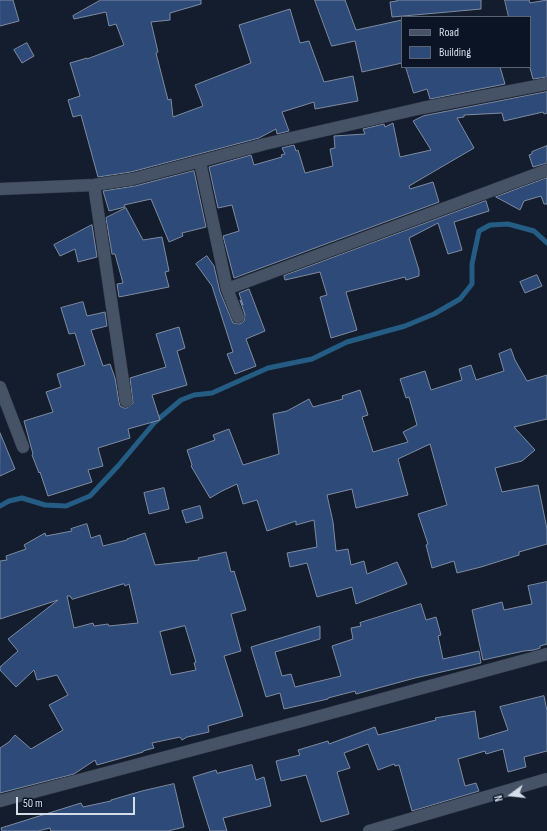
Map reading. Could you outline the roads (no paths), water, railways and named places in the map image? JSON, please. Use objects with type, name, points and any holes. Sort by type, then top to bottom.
[{"type":"street","points":[[0,189],[94,185],[133,179],[265,144],[422,108],[547,84]]},
{"type":"street","points":[[200,162],[227,289],[238,317]]},
{"type":"street","points":[[227,289],[547,170]]},
{"type":"street","points":[[94,185],[126,400]]},
{"type":"street","points":[[0,387],[23,447]]},
{"type":"street","points":[[0,801],[547,654]]},
{"type":"street","points":[[369,831],[547,779]]},
{"type":"waterway","points":[[0,506],[9,501],[22,498],[45,505],[66,506],[90,496],[118,466],[155,422],[181,400],[194,395],[212,393],[268,368],[312,359],[347,342],[405,326],[434,314],[460,299],[472,284],[472,264],[479,231],[490,225],[508,224],[534,231],[547,243]]}]
